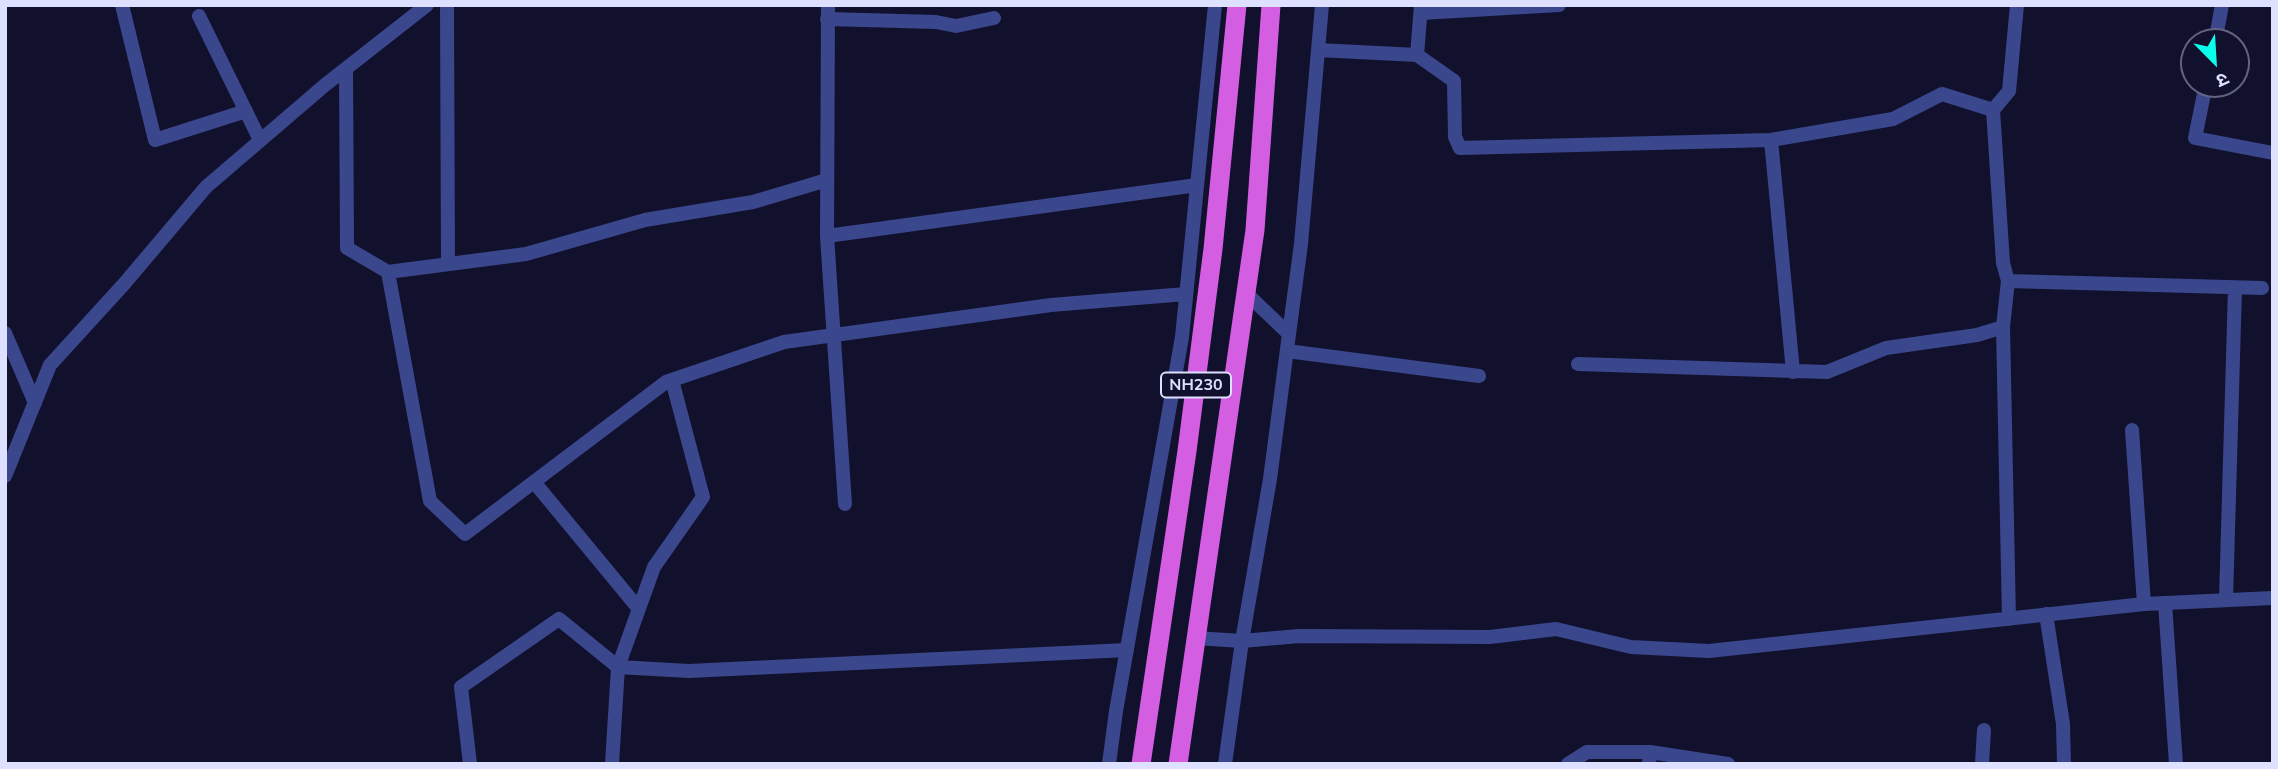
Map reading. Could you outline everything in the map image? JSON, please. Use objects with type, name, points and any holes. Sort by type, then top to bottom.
[{"type":"highway","name":"NH230","points":[[1141,764],[1215,236],[1237,5]]},
{"type":"highway","name":"NH230","points":[[1178,764],[1255,230],[1271,5]]},
{"type":"street","points":[[122,5],[155,140],[246,111]]},
{"type":"street","points":[[5,476],[50,365],[124,284],[206,187],[427,5]]},
{"type":"street","points":[[447,5],[448,264]]},
{"type":"street","points":[[1109,764],[1182,337],[1215,5]]},
{"type":"street","points":[[1225,764],[1242,641],[1270,479],[1301,244],[1322,5]]},
{"type":"street","points":[[1417,55],[1421,9],[1559,5]]},
{"type":"street","points":[[2009,620],[2003,327],[2008,281],[2003,263],[1993,110],[2009,91],[2017,5]]},
{"type":"street","points":[[2218,28],[2222,5]]},
{"type":"street","points":[[845,504],[827,236],[827,12],[956,26],[994,18]]},
{"type":"street","points":[[199,16],[260,140]]},
{"type":"street","points":[[1318,50],[1417,55],[1454,81],[1455,136],[1460,148],[1771,140],[1893,119],[1942,94],[1993,110]]},
{"type":"street","points":[[346,69],[347,248],[388,272],[526,254],[645,220],[753,202],[827,180]]},
{"type":"street","points":[[2203,98],[2195,138],[2273,153]]},
{"type":"street","points":[[1771,140],[1793,372]]},
{"type":"street","points":[[827,236],[1197,185]]},
{"type":"street","points":[[388,272],[430,502],[465,534],[666,382],[784,342],[1051,305],[1186,294]]},
{"type":"street","points":[[2008,281],[2262,288]]},
{"type":"street","points":[[2226,599],[2235,288]]},
{"type":"street","points":[[1247,293],[1289,334]]},
{"type":"street","points":[[1182,337],[1203,327]]},
{"type":"street","points":[[1578,364],[1827,372],[1886,348],[1977,335],[2003,327]]},
{"type":"street","points":[[5,333],[35,403]]},
{"type":"street","points":[[1287,351],[1479,376]]},
{"type":"street","points":[[612,764],[618,667],[654,567],[703,496],[672,380]]},
{"type":"street","points":[[2132,430],[2144,604]]},
{"type":"street","points":[[534,482],[639,609]]},
{"type":"street","points":[[1195,638],[1242,641],[1299,636],[1490,637],[1556,629],[1631,647],[1709,651],[2144,604],[2273,598]]},
{"type":"street","points":[[2165,603],[2176,764]]},
{"type":"street","points":[[2046,614],[2063,724],[2064,764]]},
{"type":"street","points":[[470,764],[461,687],[559,619],[618,667],[689,671],[1127,650]]},
{"type":"street","points":[[1982,764],[1984,730]]},
{"type":"street","points":[[1568,764],[1587,752],[1728,764]]}]
